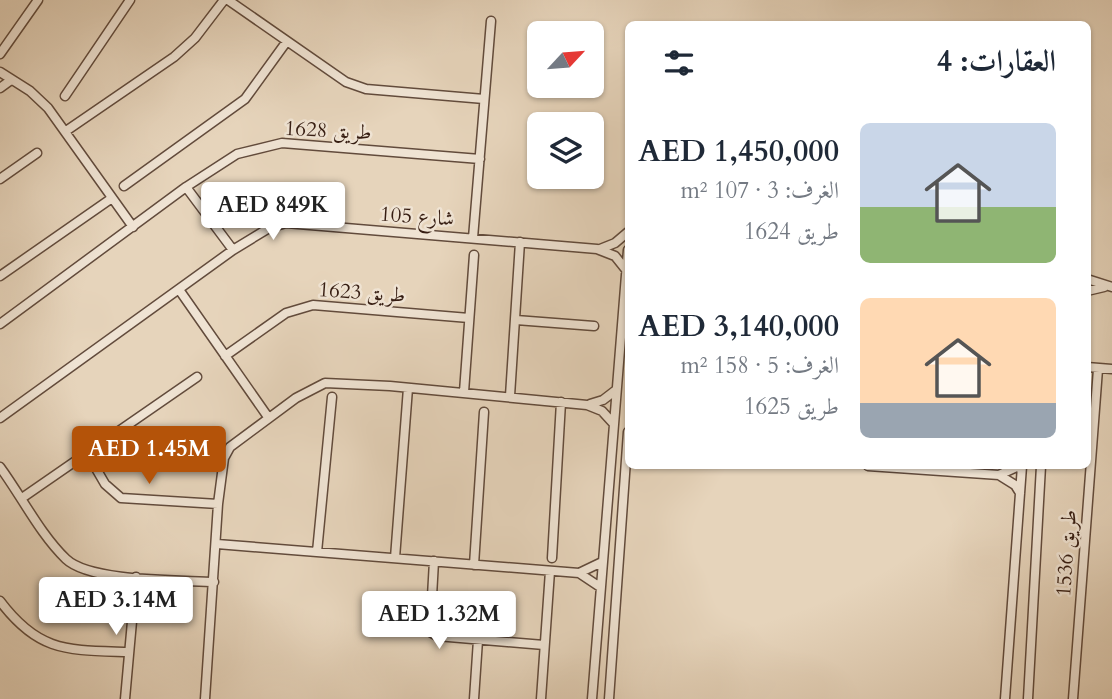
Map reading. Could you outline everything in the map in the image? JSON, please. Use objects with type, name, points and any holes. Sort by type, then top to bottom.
[{"type":"street","points":[[0,54],[38,0]]},
{"type":"street","points":[[65,96],[130,0]]},
{"type":"street","points":[[65,131],[174,57],[195,38],[226,0],[345,82],[366,89],[484,99]]},
{"type":"street","points":[[473,238],[491,21]]},
{"type":"street","points":[[124,187],[245,99],[287,41]]},
{"type":"street","points":[[0,72],[48,108],[133,227]]},
{"type":"street","points":[[0,88],[11,80]]},
{"type":"street","name":"طريق 1628","points":[[0,324],[186,187],[237,154],[282,143],[480,159]]},
{"type":"street","points":[[0,179],[37,153]]},
{"type":"street","points":[[186,187],[233,250]]},
{"type":"street","points":[[0,276],[112,198]]},
{"type":"street","name":"شارع 105","points":[[0,418],[180,291],[233,250],[270,228],[286,223],[597,249]]},
{"type":"street","points":[[597,249],[615,243],[625,235]]},
{"type":"street","points":[[510,396],[520,242]]},
{"type":"street","points":[[597,249],[615,256],[625,270]]},
{"type":"street","points":[[464,392],[474,255]]},
{"type":"street","points":[[1091,280],[1109,287]]},
{"type":"street","points":[[592,699],[625,283]]},
{"type":"street","points":[[1091,290],[1109,287]]},
{"type":"street","points":[[180,291],[268,417]]},
{"type":"street","name":"طريق 1623","points":[[225,356],[286,313],[313,305],[469,318]]},
{"type":"street","points":[[516,320],[594,326]]},
{"type":"street","points":[[1091,368],[1112,369]]},
{"type":"street","name":"طريق 1536","points":[[1091,461],[1098,369]]},
{"type":"street","points":[[22,498],[197,377]]},
{"type":"street","points":[[205,699],[218,504],[224,458],[230,447],[268,417],[311,388],[325,383],[464,392],[587,405],[602,411],[613,423]]},
{"type":"street","points":[[395,558],[408,388]]},
{"type":"street","points":[[587,405],[603,400],[616,390]]},
{"type":"street","points":[[317,552],[332,397]]},
{"type":"street","points":[[552,558],[561,402]]},
{"type":"street","points":[[474,565],[484,412]]},
{"type":"street","points":[[87,453],[105,484],[121,498],[218,504]]},
{"type":"street","points":[[0,467],[49,539],[77,567],[87,572],[136,578],[214,583]]},
{"type":"street","points":[[609,699],[627,469]]},
{"type":"street","points":[[912,469],[999,475],[1014,469]]},
{"type":"street","points":[[1005,699],[1021,469]]},
{"type":"street","points":[[1028,699],[1041,469]]},
{"type":"street","name":"طريق 1536","points":[[1073,699],[1090,469]]},
{"type":"street","points":[[999,475],[1015,485],[1020,493]]},
{"type":"street","points":[[216,544],[579,573],[600,587]]},
{"type":"street","points":[[434,561],[430,632],[437,636],[544,645]]},
{"type":"street","points":[[579,573],[602,562]]},
{"type":"street","points":[[541,699],[550,570]]},
{"type":"street","points":[[125,699],[136,578]]},
{"type":"street","points":[[0,601],[24,630],[37,639],[58,646],[128,652]]},
{"type":"street","points":[[474,699],[478,640]]}]
